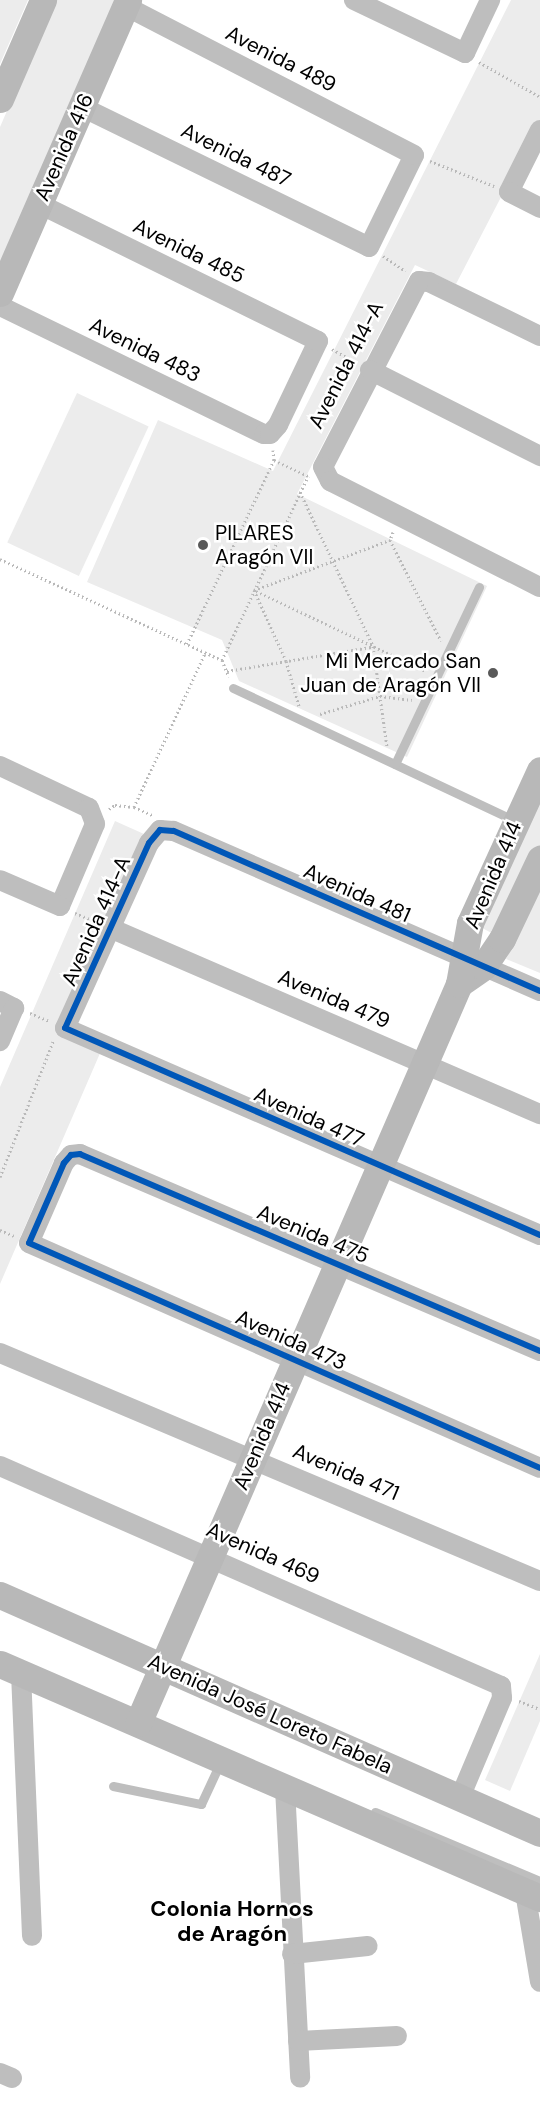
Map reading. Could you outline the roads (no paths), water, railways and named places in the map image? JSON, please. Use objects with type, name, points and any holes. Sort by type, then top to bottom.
[{"type":"street","points":[[0,99],[43,0]]},
{"type":"street","points":[[354,0],[465,53],[490,0]]},
{"type":"street","name":"Avenida 416","points":[[0,293],[127,3]]},
{"type":"street","name":"Avenida 489","points":[[127,3],[414,155],[369,247]]},
{"type":"street","name":"Avenida 487","points":[[82,107],[369,247]]},
{"type":"street","points":[[540,130],[509,192],[540,208]]},
{"type":"street","name":"Avenida 485","points":[[39,204],[318,341]]},
{"type":"street","name":"Avenida 414-A","points":[[540,336],[429,282],[419,280],[324,462],[323,473],[330,481],[540,587]]},
{"type":"street","name":"Avenida 483","points":[[0,306],[270,434]]},
{"type":"street","name":"Avenida 414-A","points":[[270,434],[278,425],[318,341]]},
{"type":"street","points":[[370,370],[540,456]]},
{"type":"street","name":"Avenida 414-A","points":[[0,766],[88,808],[95,816],[94,831],[60,906],[0,880]]},
{"type":"street","name":"Avenida 414","points":[[472,962],[470,924],[540,770]]},
{"type":"street","name":"Avenida 414-A","points":[[63,1026],[149,843],[160,830]]},
{"type":"street","name":"Avenida 481","points":[[160,830],[173,831],[540,991]]},
{"type":"street","name":"Avenida 414","points":[[138,1723],[459,984],[472,962],[502,939],[540,859]]},
{"type":"street","name":"Avenida 479","points":[[110,928],[540,1114]]},
{"type":"street","points":[[0,1041],[7,1004]]},
{"type":"street","name":"Avenida 477","points":[[63,1026],[540,1235]]},
{"type":"street","name":"Avenida 475","points":[[29,1243],[64,1163],[71,1155],[80,1154],[337,1262],[540,1351]]},
{"type":"street","name":"Avenida 473","points":[[29,1243],[540,1468]]},
{"type":"street","name":"Avenida 471","points":[[0,1353],[252,1457],[540,1581]]},
{"type":"street","name":"Avenida 469","points":[[0,1466],[210,1556],[503,1692],[459,1800]]},
{"type":"street","name":"Avenida José Loreto Fabela","points":[[0,1595],[459,1800],[540,1833]]},
{"type":"street","points":[[32,1936],[11,1668],[138,1723],[230,1757],[285,1788],[535,1890],[540,1982]]},
{"type":"street","points":[[285,1788],[300,2078]]},
{"type":"street","points":[[292,1954],[368,1946]]},
{"type":"street","points":[[298,2041],[397,2036]]},
{"type":"lane","points":[[392,762],[425,701],[479,587]]},
{"type":"lane","points":[[233,688],[516,821]]},
{"type":"lane","points":[[0,1652],[11,1668]]},
{"type":"lane","points":[[113,1786],[201,1804],[230,1757]]},
{"type":"lane","points":[[367,1809],[535,1890]]},
{"type":"place","name":"PILARES Aragón VII","points":[[203,545]]},
{"type":"place","name":"Mi Mercado San Juan de Aragón VII","points":[[493,673]]},
{"type":"district","name":"Colonia Hornos de Aragón","points":[[232,1920]]}]
